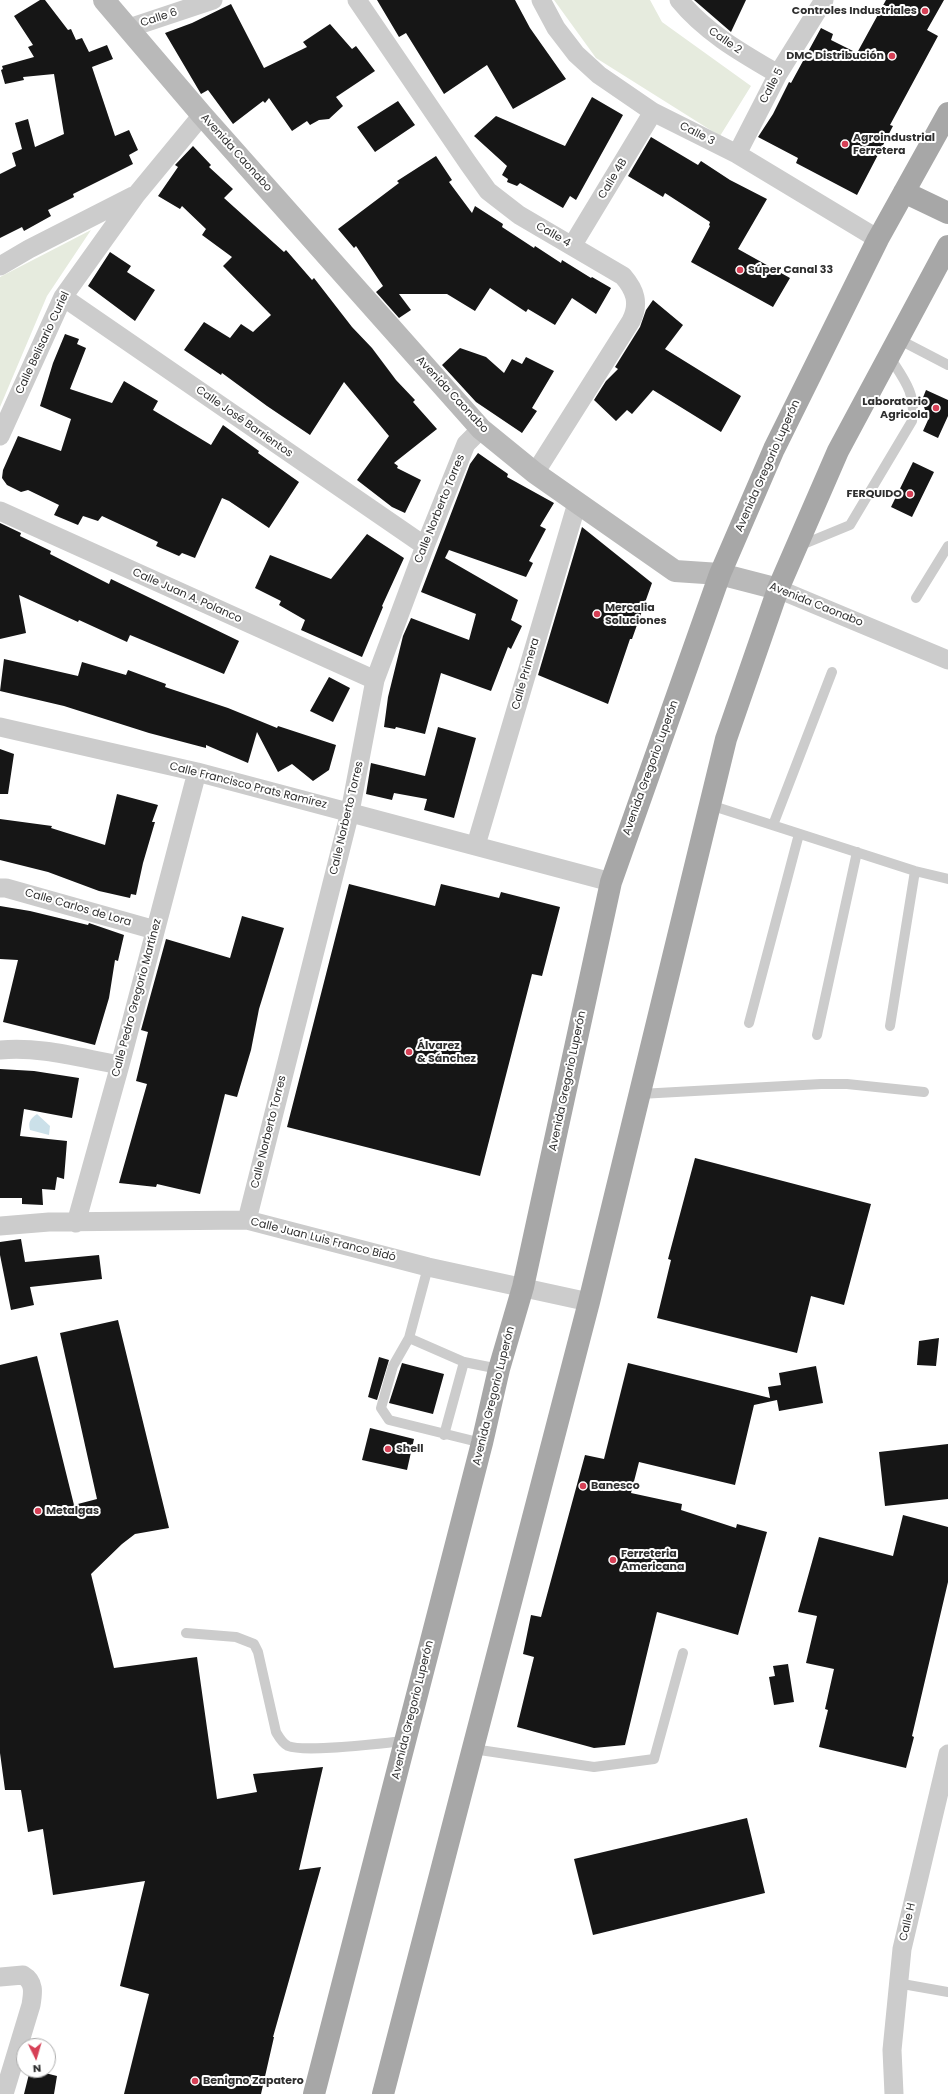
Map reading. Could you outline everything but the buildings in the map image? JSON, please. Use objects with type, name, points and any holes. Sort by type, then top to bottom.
[{"type":"main road","name":"Avenida Gregorio Luperón","points":[[314,2094],[482,1443],[499,1369],[523,1287],[611,882],[720,574],[774,449],[878,239],[948,113]]},
{"type":"main road","points":[[904,192],[948,214]]},
{"type":"main road","points":[[384,2094],[589,1302],[726,739],[778,588],[838,451],[948,246]]},
{"type":"street","name":"Avenida Caonabo","points":[[104,0],[202,115],[480,429],[535,473],[675,571],[720,574],[778,588],[948,660]]},
{"type":"street","name":"Calle 6","points":[[129,28],[213,0]]},
{"type":"street","name":"Calle 4","points":[[357,0],[468,164],[488,191],[519,215],[622,276],[634,291],[636,306],[631,321],[535,473]]},
{"type":"street","name":"Calle 3","points":[[541,0],[556,28],[576,54],[600,75],[653,112],[737,154],[878,239]]},
{"type":"street","name":"Calle 2","points":[[679,0],[693,17],[722,40],[778,74]]},
{"type":"street","name":"Calle 5","points":[[737,154],[778,74],[824,0]]},
{"type":"street","name":"Calle 4B","points":[[572,246],[653,112]]},
{"type":"street","name":"Calle Belisario Curiel","points":[[0,436],[63,297],[136,195],[202,115]]},
{"type":"street","points":[[0,266],[35,246],[136,195]]},
{"type":"street","name":"Calle José Barrientos","points":[[63,297],[425,546]]},
{"type":"street","name":"Calle Norberto Torres","points":[[247,1220],[350,812],[375,680],[425,546],[466,444],[480,429]]},
{"type":"street","name":"Calle Primera","points":[[476,846],[577,502]]},
{"type":"street","name":"Calle Juan A. Polanco","points":[[0,511],[375,680]]},
{"type":"street","name":"Calle Francisco Prats Ramírez","points":[[0,727],[197,772],[611,882]]},
{"type":"street","name":"Calle Pedro Gregorio Martínez","points":[[76,1223],[120,1065],[197,772]]},
{"type":"street","name":"Calle Carlos de Lora","points":[[0,888],[6,888],[155,930]]},
{"type":"street","points":[[0,1050],[14,1049],[49,1052],[120,1065]]},
{"type":"street","name":"Calle Juan Luis Franco Bidó","points":[[0,1226],[49,1222],[76,1223],[247,1220],[428,1267],[589,1302]]},
{"type":"street","name":"Calle H","points":[[894,2094],[892,2050],[897,1983],[902,1949],[948,1754]]},
{"type":"street","points":[[0,1977],[23,1975],[32,1983],[31,2005],[4,2094]]},
{"type":"lane","points":[[894,348],[948,365]]},
{"type":"lane","points":[[797,547],[850,524],[912,421],[914,408],[912,394],[894,348]]},
{"type":"lane","points":[[916,598],[948,546]]},
{"type":"lane","points":[[772,825],[832,672]]},
{"type":"lane","points":[[710,805],[915,871],[948,879]]},
{"type":"lane","points":[[749,1023],[799,834]]},
{"type":"lane","points":[[817,1035],[857,852]]},
{"type":"lane","points":[[890,1026],[915,871]]},
{"type":"lane","points":[[640,1094],[821,1084],[847,1084],[924,1092]]},
{"type":"lane","points":[[428,1267],[408,1338],[393,1366],[381,1408],[388,1420],[444,1435],[482,1443]]},
{"type":"lane","points":[[408,1338],[464,1362],[499,1369]]},
{"type":"lane","points":[[444,1435],[464,1362]]},
{"type":"lane","points":[[186,1633],[236,1637],[254,1644],[258,1652],[276,1732],[280,1740],[287,1746],[313,1748],[405,1741]]},
{"type":"lane","points":[[473,1749],[594,1767],[654,1759],[684,1653]]},
{"type":"lane","points":[[897,1983],[948,1992]]},
{"type":"shaded area","points":[[554,0],[650,0],[662,22],[751,86],[720,136],[596,58]]},
{"type":"shaded area","points":[[91,230],[47,296],[0,407],[0,277]]},
{"type":"water","points":[[37,1114],[50,1126],[49,1135],[30,1130],[30,1121]]},
{"type":"place","name":"Controles Industriales","points":[[925,11]]},
{"type":"place","name":"DMC Distribución","points":[[892,56]]},
{"type":"place","name":"Agroindustrial Ferretera","points":[[845,144]]},
{"type":"place","name":"Súper Canal 33","points":[[740,270]]},
{"type":"place","name":"Laboratorio Agricola","points":[[936,408]]},
{"type":"place","name":"FERQUIDO","points":[[910,494]]},
{"type":"place","name":"Mercalia Soluciones","points":[[597,614]]},
{"type":"place","name":"Álvarez & Sánchez","points":[[409,1052]]},
{"type":"place","name":"Shell","points":[[388,1449]]},
{"type":"place","name":"Banesco","points":[[583,1486]]},
{"type":"place","name":"Metalgas","points":[[38,1511]]},
{"type":"place","name":"Ferreteria Americana","points":[[613,1560]]},
{"type":"place","name":"Benigno Zapatero","points":[[195,2081]]}]
